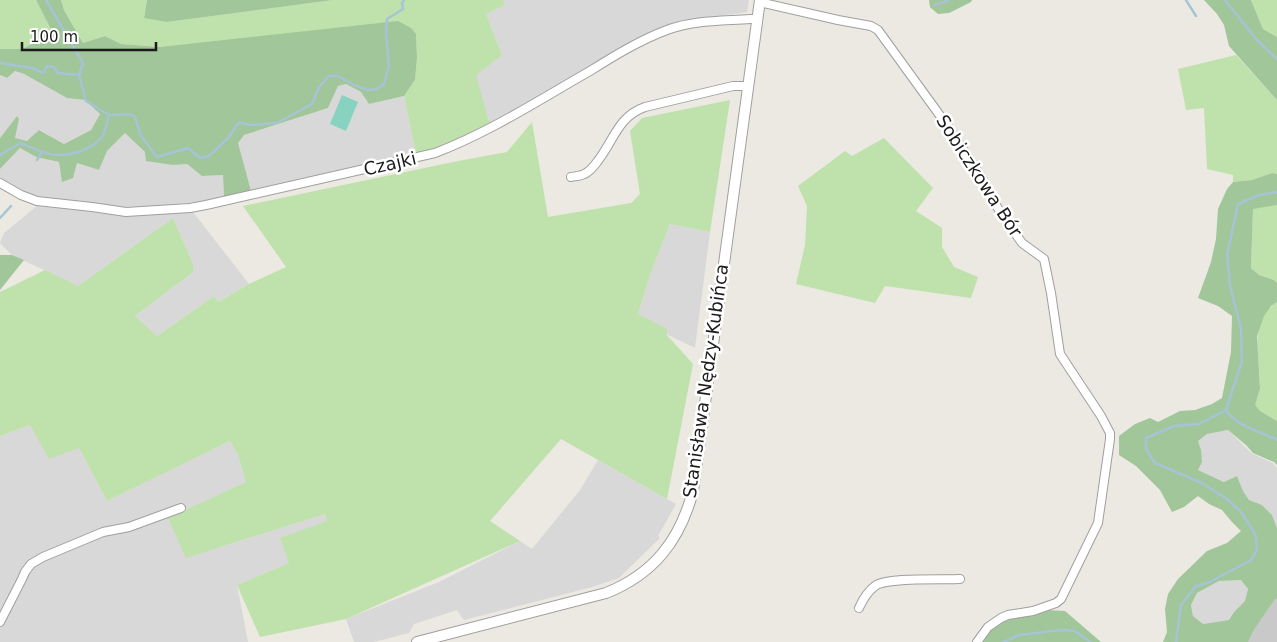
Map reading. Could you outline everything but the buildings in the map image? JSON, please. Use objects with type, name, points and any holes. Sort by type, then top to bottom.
[{"type":"street","name":"Stanisława Nędzy-Kubińca","points":[[417,642],[606,594],[633,580],[646,570],[659,558],[676,535],[693,491],[759,1]]},
{"type":"street","name":"Sobiczkowa Bór","points":[[759,1],[871,26],[878,30],[949,128],[982,178],[997,207],[1022,243],[1044,259],[1052,293],[1060,354],[1110,433],[1098,523],[1061,600],[1033,611],[1001,618],[988,627],[977,642]]},
{"type":"street","name":"Czajki","points":[[0,183],[21,195],[37,201],[126,212],[190,208],[215,203],[435,154],[492,128],[622,52],[662,32],[698,23],[757,19]]},
{"type":"street","points":[[571,177],[588,173],[602,155],[620,125],[636,110],[733,86],[748,86]]},
{"type":"street","points":[[0,622],[25,572],[31,564],[43,557],[103,532],[129,527],[181,508]]},
{"type":"street","points":[[858,608],[864,597],[876,584],[888,580],[960,579]]},
{"type":"shaded area","points":[[503,0],[749,0],[747,12],[681,21],[662,27],[621,48],[490,125],[475,74],[502,55],[486,14],[505,5]]},
{"type":"shaded area","points":[[15,71],[67,98],[85,100],[100,114],[91,130],[64,144],[40,130],[27,142],[14,138],[19,119],[17,116],[0,138],[0,75],[7,78]]},
{"type":"shaded area","points":[[346,84],[361,92],[369,104],[404,96],[416,154],[251,191],[237,143],[244,135],[328,108],[338,86]]},
{"type":"shaded area","points":[[125,133],[145,152],[173,165],[187,164],[202,176],[223,175],[224,198],[162,206],[115,207],[43,199],[16,189],[0,180],[0,169],[20,148],[36,157],[59,162],[77,163],[99,170],[107,151]]},
{"type":"shaded area","points":[[37,206],[109,213],[193,212],[249,284],[218,302],[214,296],[157,336],[135,316],[193,272],[194,266],[173,218],[78,286],[12,255],[0,243],[4,233]]},
{"type":"shaded area","points":[[670,224],[710,232],[695,348],[666,334],[638,314],[651,272]]},
{"type":"shaded area","points":[[30,425],[79,448],[107,501],[230,441],[238,455],[246,482],[169,518],[221,547],[325,514],[328,520],[289,563],[237,585],[248,642],[0,642],[0,436]]},
{"type":"shaded area","points":[[1228,430],[1251,453],[1273,463],[1277,468],[1277,528],[1272,515],[1262,505],[1249,500],[1237,476],[1225,482],[1198,470],[1198,440],[1207,434]]},
{"type":"shaded area","points":[[598,460],[676,504],[658,536],[660,538],[619,578],[592,587],[464,620],[457,610],[414,624],[409,633],[374,642],[354,642],[346,619],[439,582],[520,541],[532,549],[580,490]]},
{"type":"shaded area","points":[[1277,573],[1277,642],[1231,642]]},
{"type":"shaded area","points":[[1241,580],[1248,589],[1246,601],[1234,612],[1229,620],[1203,624],[1193,616],[1191,605],[1197,593],[1219,581]]},
{"type":"green space","points":[[0,0],[36,0],[52,29],[39,40],[22,49],[0,49]]},
{"type":"green space","points":[[36,0],[61,0],[64,10],[83,43],[105,36],[121,44],[160,47],[398,21],[411,28],[416,34],[417,58],[415,80],[404,96],[369,104],[361,92],[346,84],[338,86],[328,108],[244,135],[238,143],[251,191],[224,198],[223,175],[202,176],[187,164],[173,165],[146,161],[145,152],[125,133],[107,151],[99,170],[77,163],[73,178],[62,182],[59,162],[36,157],[20,148],[0,169],[0,138],[17,116],[19,119],[15,138],[27,141],[39,130],[64,144],[91,130],[100,114],[85,100],[67,98],[24,74],[15,71],[7,78],[0,75],[0,49],[22,49],[39,40],[51,29]]},
{"type":"green space","points":[[61,0],[147,0],[144,17],[167,22],[333,0],[503,0],[505,5],[486,14],[502,55],[476,75],[490,125],[450,143],[416,154],[404,96],[415,80],[417,58],[416,34],[160,47],[121,44],[105,36],[83,43],[64,10]]},
{"type":"green space","points":[[147,0],[333,0],[167,22],[144,18]]},
{"type":"green space","points":[[929,0],[972,0],[949,13],[938,14],[930,7]]},
{"type":"green space","points":[[1204,0],[1251,0],[1263,29],[1277,37],[1277,100],[1229,46],[1224,25]]},
{"type":"green space","points":[[1251,0],[1277,0],[1277,37],[1263,29]]},
{"type":"green space","points":[[1236,55],[1277,100],[1277,174],[1272,173],[1252,180],[1233,182],[1233,175],[1207,169],[1204,108],[1186,110],[1178,69]]},
{"type":"green space","points":[[342,95],[358,102],[346,131],[330,124]]},
{"type":"green space","points":[[730,100],[710,232],[670,224],[651,272],[638,314],[667,329],[666,334],[693,364],[667,499],[561,439],[490,521],[520,541],[346,619],[260,637],[237,585],[289,563],[280,538],[327,521],[325,514],[186,558],[168,518],[246,482],[238,455],[230,441],[107,501],[79,448],[49,459],[30,425],[0,436],[0,292],[45,270],[78,286],[173,218],[194,266],[193,272],[135,316],[157,336],[214,296],[218,302],[249,284],[286,267],[243,206],[507,152],[532,122],[548,217],[631,203],[640,194],[630,131],[642,118]]},
{"type":"green space","points":[[884,138],[933,188],[916,211],[942,228],[942,247],[954,267],[978,277],[971,298],[885,286],[875,303],[796,284],[805,245],[807,206],[798,186],[845,151],[852,156]]},
{"type":"green space","points":[[1272,173],[1277,174],[1277,205],[1253,209],[1251,268],[1259,275],[1274,280],[1277,283],[1277,302],[1271,306],[1264,316],[1257,336],[1260,389],[1255,405],[1260,411],[1277,421],[1277,465],[1253,453],[1228,430],[1207,434],[1198,441],[1202,462],[1198,470],[1224,482],[1237,476],[1249,500],[1262,505],[1272,515],[1277,528],[1277,599],[1275,599],[1253,631],[1248,642],[1163,642],[1167,632],[1165,609],[1168,594],[1178,579],[1207,551],[1227,543],[1241,531],[1222,510],[1198,496],[1184,507],[1172,512],[1160,490],[1136,466],[1119,455],[1119,436],[1135,424],[1150,418],[1158,422],[1180,411],[1195,410],[1222,398],[1231,352],[1232,316],[1218,306],[1198,298],[1211,262],[1216,239],[1218,209],[1227,189],[1233,182],[1252,180]],"holes":[[[1241,580],[1248,589],[1245,601],[1229,620],[1203,624],[1193,616],[1191,605],[1197,593],[1219,581]]]},
{"type":"green space","points":[[1277,205],[1277,283],[1274,280],[1259,275],[1251,268],[1253,208]]},
{"type":"green space","points":[[0,255],[12,255],[24,260],[0,290]]},
{"type":"green space","points":[[1277,302],[1277,421],[1254,405],[1260,388],[1259,330],[1262,319]]},
{"type":"green space","points":[[1047,610],[1065,611],[1101,642],[980,642],[988,627],[1005,617],[1028,616]]},
{"type":"waterway","points":[[46,0],[83,63],[79,75]]},
{"type":"waterway","points":[[0,155],[20,143],[50,154],[72,154],[87,148],[101,138],[109,115],[130,114],[135,117],[141,136],[157,157],[188,148],[200,158],[209,156],[229,137],[239,122],[249,125],[277,123],[312,104],[319,87],[329,76],[338,76],[368,90],[377,89],[384,84],[389,66],[386,32],[387,19],[403,9],[402,3],[404,0]]},
{"type":"waterway","points":[[935,5],[949,0]]},
{"type":"waterway","points":[[1186,0],[1196,16]]},
{"type":"waterway","points":[[1225,0],[1257,40],[1277,59]]},
{"type":"waterway","points":[[0,63],[32,68],[43,73],[47,66],[54,67],[58,73],[79,75],[86,101],[109,115]]},
{"type":"waterway","points":[[37,160],[42,152]]},
{"type":"waterway","points":[[1176,642],[1181,605],[1196,586],[1210,582],[1251,560],[1257,550],[1256,536],[1242,513],[1227,499],[1202,483],[1155,463],[1146,449],[1146,438],[1174,426],[1199,424],[1226,410],[1242,361],[1241,329],[1230,286],[1227,255],[1238,204],[1259,195],[1277,192]]},
{"type":"waterway","points":[[0,218],[11,206]]},
{"type":"waterway","points":[[1226,410],[1242,425],[1277,440]]},
{"type":"waterway","points":[[1004,642],[1019,635],[1061,630],[1075,631],[1090,642]]}]
